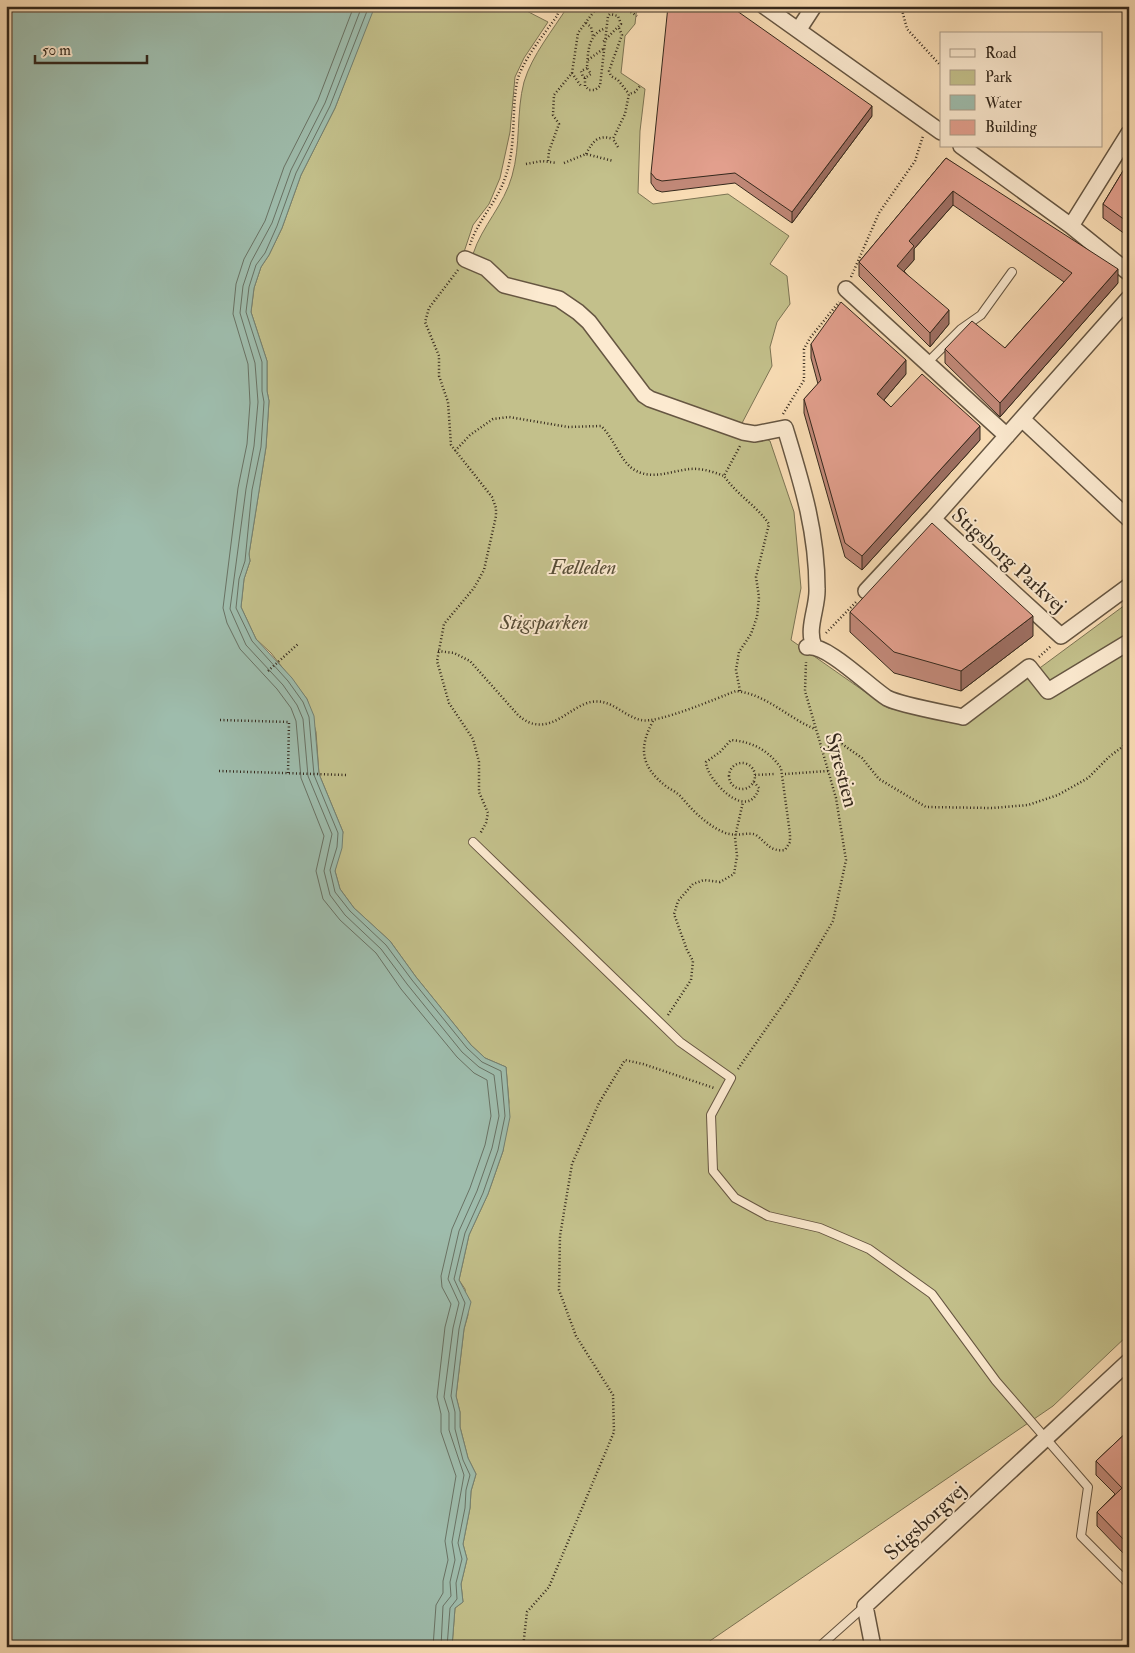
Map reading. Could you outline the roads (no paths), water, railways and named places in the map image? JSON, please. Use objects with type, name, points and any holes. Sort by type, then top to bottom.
[{"type":"street","points":[[764,6],[799,29],[940,131]]},
{"type":"street","points":[[799,29],[814,6]]},
{"type":"street","points":[[1071,226],[1129,132]]},
{"type":"street","points":[[963,148],[1071,226],[1129,273]]},
{"type":"street","points":[[465,259],[486,268],[504,285],[559,299],[578,312],[589,322],[644,395],[650,399],[743,432],[755,434],[785,428],[810,510],[818,592],[811,646],[889,699],[962,717],[1029,667],[1048,691],[1129,642]]},
{"type":"street","points":[[846,289],[1007,436]]},
{"type":"street","name":"Stigsborg Parkvej","points":[[866,591],[1022,420],[1129,298]]},
{"type":"street","points":[[1022,420],[1129,519]]},
{"type":"street","name":"Stigsborg Parkvej","points":[[933,519],[1061,636],[1129,586]]},
{"type":"street","name":"Stigsborgvej","points":[[865,1606],[1129,1360]]},
{"type":"street","points":[[865,1606],[873,1647]]},
{"type":"lane","points":[[928,362],[961,329],[982,315],[1012,272]]},
{"type":"lane","points":[[473,842],[680,1042],[731,1078],[711,1115],[713,1171],[735,1198],[768,1216],[820,1228],[869,1249],[932,1294],[996,1381],[1045,1440],[1088,1487],[1081,1536],[1129,1584]]},
{"type":"lane","points":[[819,1647],[865,1606]]},
{"type":"water","points":[[6,6],[375,6],[335,108],[301,175],[282,228],[261,267],[254,288],[251,312],[267,361],[269,401],[266,447],[249,554],[250,561],[244,579],[241,607],[256,639],[292,678],[307,699],[314,716],[319,774],[343,832],[342,848],[335,871],[340,889],[354,908],[390,941],[416,977],[471,1045],[485,1058],[506,1067],[510,1117],[503,1151],[488,1194],[469,1235],[459,1280],[471,1302],[464,1329],[456,1396],[460,1412],[460,1427],[468,1458],[476,1474],[471,1491],[470,1508],[463,1544],[467,1559],[461,1584],[463,1602],[455,1608],[452,1647],[6,1647]]},
{"type":"park label","name":"Fælleden","points":[[583,567]]},
{"type":"park label","name":"Stigsparken","points":[[544,622]]}]
